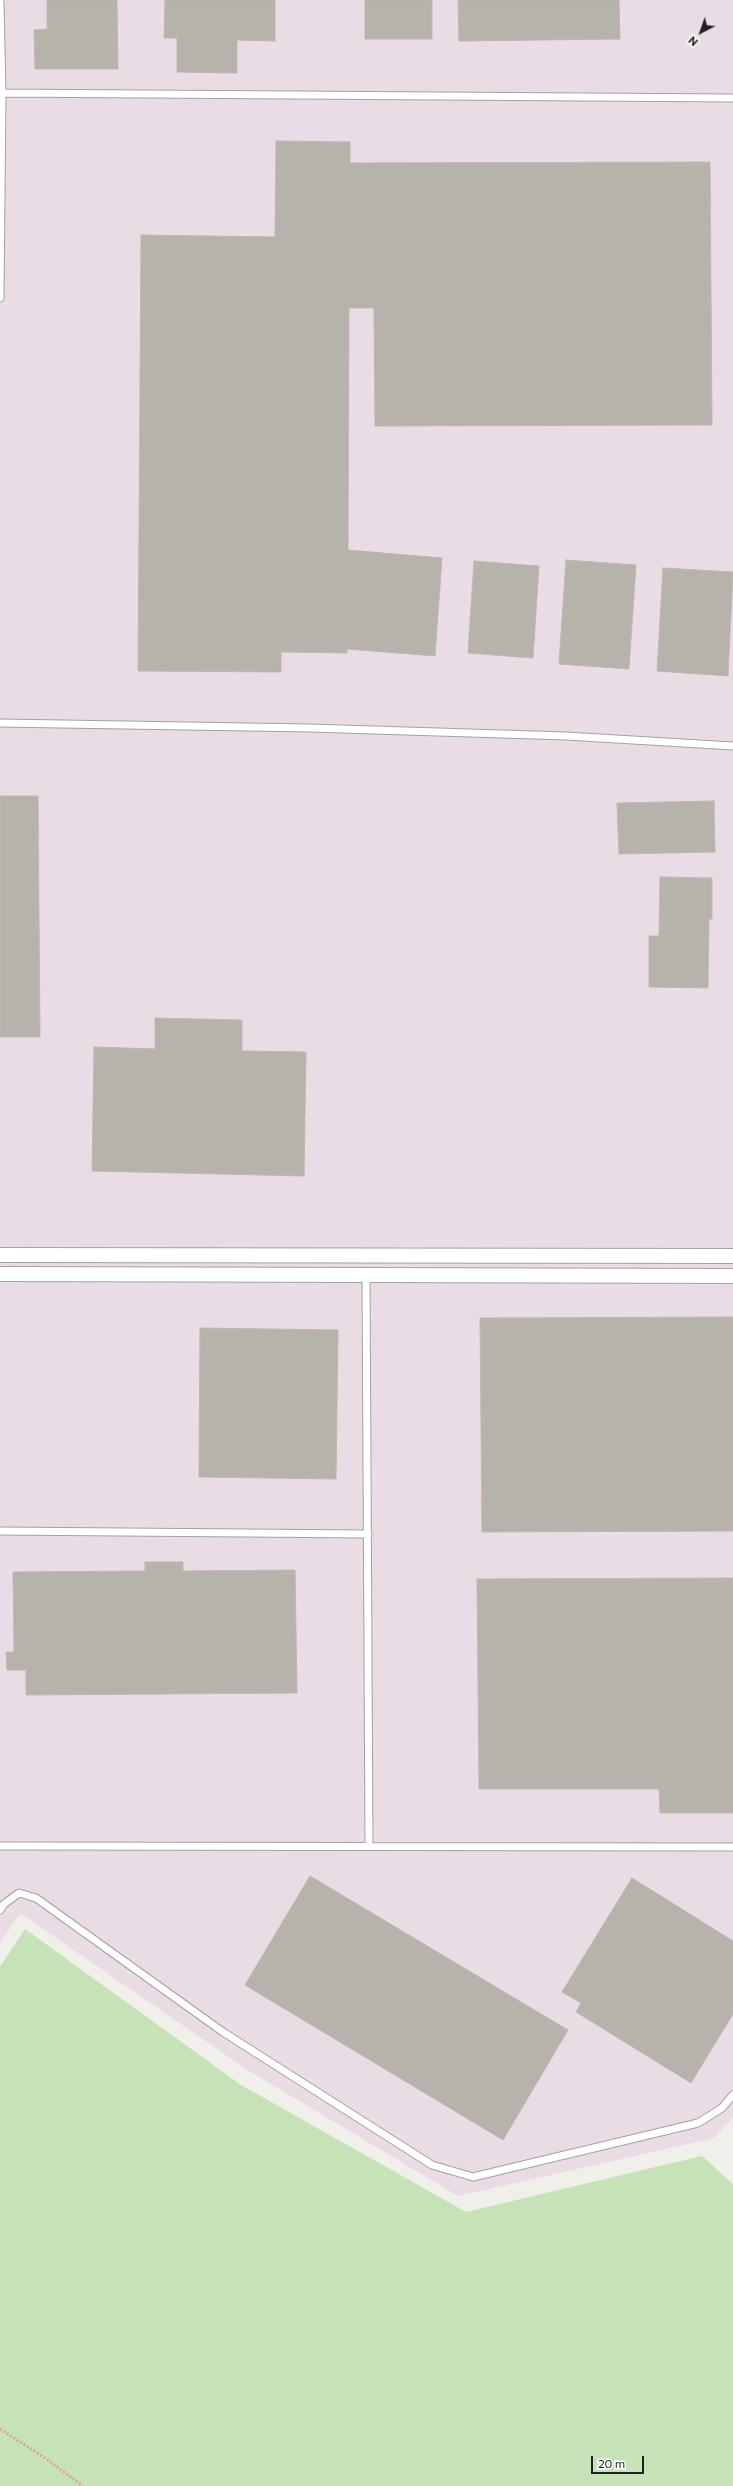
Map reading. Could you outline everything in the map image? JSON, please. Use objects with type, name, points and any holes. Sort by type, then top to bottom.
[{"type":"street","points":[[0,1255],[733,1256]]},
{"type":"street","points":[[0,1274],[733,1276]]},
{"type":"lane","points":[[0,2],[0,298]]},
{"type":"lane","points":[[1,93],[733,98]]},
{"type":"lane","points":[[0,723],[310,728],[566,736],[733,746]]},
{"type":"lane","points":[[366,1274],[369,1847]]},
{"type":"lane","points":[[0,1531],[368,1534]]},
{"type":"lane","points":[[0,1846],[733,1847]]},
{"type":"lane","points":[[0,1910],[4,1904],[19,1893],[36,1898],[223,2032],[432,2165],[473,2177],[698,2123],[722,2108],[733,2095]]},
{"type":"path","points":[[0,2429],[45,2458],[83,2486]]},
{"type":"shaded area","points":[[0,0],[733,0],[733,2117],[714,2138],[458,2196],[246,2069],[20,1913],[0,1943]]},
{"type":"green space","points":[[25,1929],[241,2085],[466,2212],[702,2156],[733,2184],[733,2486],[0,2486],[0,1967]]},
{"type":"building","points":[[47,0],[117,0],[118,69],[35,69],[34,30],[47,29]]},
{"type":"building","points":[[165,0],[275,0],[275,41],[237,40],[237,73],[177,72],[177,38],[164,38]]},
{"type":"building","points":[[365,0],[432,0],[432,39],[365,39]]},
{"type":"building","points":[[458,0],[619,0],[620,39],[459,41]]},
{"type":"building","points":[[276,141],[350,142],[350,163],[710,162],[712,425],[375,426],[374,308],[349,308],[348,550],[442,558],[435,656],[347,649],[347,653],[281,652],[281,672],[138,671],[141,235],[275,237]]},
{"type":"building","points":[[566,560],[636,565],[629,669],[559,664]]},
{"type":"building","points":[[474,561],[539,566],[533,658],[468,653]]},
{"type":"building","points":[[663,568],[733,572],[728,676],[657,671]]},
{"type":"building","points":[[0,796],[38,796],[40,1037],[0,1037]]},
{"type":"building","points":[[714,801],[715,852],[619,854],[617,803]]},
{"type":"building","points":[[660,877],[712,878],[712,919],[709,919],[708,988],[649,987],[649,936],[659,936]]},
{"type":"building","points":[[155,1018],[242,1020],[242,1051],[306,1052],[304,1176],[92,1171],[94,1047],[155,1049]]},
{"type":"building","points":[[733,1317],[733,1531],[482,1532],[480,1318]]},
{"type":"building","points":[[200,1328],[338,1330],[336,1479],[199,1477]]},
{"type":"building","points":[[145,1562],[183,1562],[183,1571],[295,1570],[297,1693],[26,1695],[26,1670],[7,1670],[6,1652],[14,1652],[13,1572],[145,1571]]},
{"type":"building","points":[[733,1578],[733,1813],[660,1813],[659,1789],[479,1789],[477,1579]]},
{"type":"building","points":[[310,1876],[568,2030],[503,2140],[245,1985]]},
{"type":"building","points":[[632,1878],[733,1941],[733,2014],[691,2083],[576,2012],[581,2003],[562,1992]]}]
